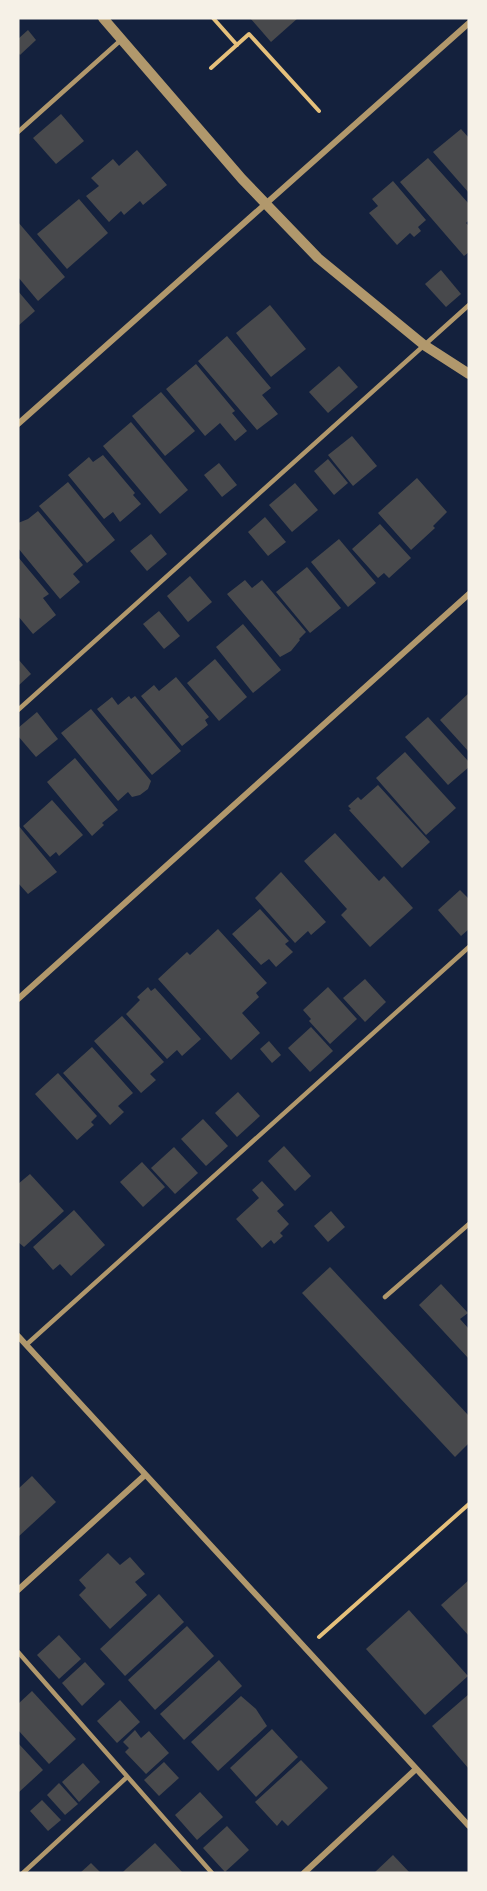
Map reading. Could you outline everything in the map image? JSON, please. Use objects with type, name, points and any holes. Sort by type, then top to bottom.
[{"type":"street","points":[[103,18],[266,204],[318,258],[424,345],[469,374]]},
{"type":"street","points":[[18,424],[469,22]]},
{"type":"street","points":[[18,999],[469,594]]},
{"type":"street","points":[[18,1336],[469,1826]]},
{"type":"street","points":[[18,1590],[145,1475]]},
{"type":"street","points":[[304,1873],[416,1769]]},
{"type":"lane","points":[[18,132],[122,40]]},
{"type":"lane","points":[[18,710],[469,306]]},
{"type":"lane","points":[[26,1345],[469,947]]},
{"type":"lane","points":[[385,1297],[469,1224]]},
{"type":"lane","points":[[18,1652],[212,1873]]},
{"type":"lane","points":[[23,1873],[127,1777]]},
{"type":"path","points":[[213,18],[237,45]]},
{"type":"path","points":[[211,68],[249,34],[319,111]]},
{"type":"path","points":[[306,1649],[469,1504]]},
{"type":"building","points":[[250,18],[298,18],[271,42]]},
{"type":"building","points":[[28,30],[36,40],[20,55],[18,39]]},
{"type":"building","points":[[61,114],[84,141],[56,164],[33,138]]},
{"type":"building","points":[[461,129],[469,138],[469,193],[433,152]]},
{"type":"building","points":[[137,150],[167,185],[143,205],[140,201],[124,215],[121,211],[109,222],[86,196],[99,186],[91,178],[113,159],[119,166]]},
{"type":"building","points":[[428,158],[469,204],[469,220],[466,223],[469,226],[469,252],[464,256],[400,182]]},
{"type":"building","points":[[393,181],[426,220],[418,227],[421,231],[414,237],[410,233],[397,245],[369,213],[378,206],[372,199]]},
{"type":"building","points":[[79,199],[108,233],[67,269],[37,234]]},
{"type":"building","points":[[18,222],[65,277],[38,301],[18,277]]},
{"type":"building","points":[[441,270],[461,294],[446,307],[425,284]]},
{"type":"building","points":[[18,291],[35,311],[18,326]]},
{"type":"building","points":[[270,305],[306,349],[271,377],[236,333]]},
{"type":"building","points":[[227,336],[271,388],[262,395],[278,414],[257,430],[198,361]]},
{"type":"building","points":[[196,364],[235,411],[232,413],[247,431],[235,441],[220,423],[205,436],[166,389]]},
{"type":"building","points":[[339,366],[358,387],[328,413],[309,392]]},
{"type":"building","points":[[161,392],[195,431],[165,456],[132,416]]},
{"type":"building","points":[[131,422],[188,490],[160,514],[103,446]]},
{"type":"building","points":[[352,436],[377,466],[353,486],[328,455]]},
{"type":"building","points":[[103,455],[135,493],[133,495],[141,504],[120,522],[113,512],[104,519],[68,475],[89,457],[93,462]]},
{"type":"building","points":[[328,459],[348,483],[334,495],[314,471]]},
{"type":"building","points":[[219,463],[237,485],[222,497],[204,475]]},
{"type":"building","points":[[417,478],[447,512],[433,526],[435,528],[411,550],[378,513]]},
{"type":"building","points":[[68,482],[115,540],[87,563],[39,506]]},
{"type":"building","points":[[295,483],[318,510],[292,532],[269,505]]},
{"type":"building","points":[[38,511],[83,565],[73,574],[80,582],[60,599],[18,548],[18,523]]},
{"type":"building","points":[[265,517],[286,542],[268,556],[248,532]]},
{"type":"building","points":[[380,524],[411,558],[389,578],[384,573],[378,578],[352,549]]},
{"type":"building","points":[[151,534],[167,554],[147,571],[130,551]]},
{"type":"building","points":[[339,539],[376,583],[348,607],[311,562]]},
{"type":"building","points":[[18,557],[49,594],[43,598],[56,615],[33,634],[18,616]]},
{"type":"building","points":[[307,567],[341,608],[310,633],[276,592]]},
{"type":"building","points":[[190,576],[212,602],[188,622],[167,596]]},
{"type":"building","points":[[245,580],[252,588],[262,580],[306,632],[291,651],[280,657],[227,594]]},
{"type":"building","points":[[159,611],[180,636],[164,649],[143,624]]},
{"type":"building","points":[[243,624],[281,670],[253,693],[216,647]]},
{"type":"building","points":[[18,659],[31,674],[18,686]]},
{"type":"building","points":[[215,659],[247,697],[219,721],[187,683]]},
{"type":"building","points":[[176,677],[209,717],[205,720],[208,725],[182,746],[141,696],[154,685],[159,691]]},
{"type":"building","points":[[469,693],[469,752],[440,720]]},
{"type":"building","points":[[129,696],[131,699],[135,696],[181,751],[152,775],[97,709],[112,697],[118,705]]},
{"type":"building","points":[[91,709],[151,781],[148,789],[140,795],[132,797],[128,792],[118,801],[61,733]]},
{"type":"building","points":[[37,712],[58,739],[36,757],[18,736],[18,728]]},
{"type":"building","points":[[428,717],[469,762],[469,767],[448,785],[405,737]]},
{"type":"building","points":[[405,752],[456,808],[426,835],[376,778]]},
{"type":"building","points":[[75,758],[118,810],[102,823],[104,825],[92,836],[47,782]]},
{"type":"building","points":[[378,785],[430,842],[402,868],[349,810],[351,809],[348,806],[358,797],[361,800]]},
{"type":"building","points":[[52,800],[83,835],[59,856],[56,852],[50,857],[23,826]]},
{"type":"building","points":[[18,825],[57,872],[28,894],[18,883]]},
{"type":"building","points":[[335,833],[379,881],[384,876],[413,908],[370,947],[341,915],[347,909],[304,861]]},
{"type":"building","points":[[281,872],[326,922],[311,935],[308,931],[295,943],[255,898]]},
{"type":"building","points":[[460,890],[469,899],[469,929],[461,936],[438,910]]},
{"type":"building","points":[[260,909],[289,941],[285,944],[293,952],[276,967],[269,959],[261,965],[232,934]]},
{"type":"building","points":[[218,929],[267,983],[256,993],[259,997],[242,1013],[260,1033],[231,1060],[158,979],[187,952],[190,955]]},
{"type":"building","points":[[365,979],[386,1002],[365,1022],[343,998]]},
{"type":"building","points":[[148,987],[151,991],[155,988],[201,1039],[182,1056],[177,1050],[167,1059],[126,1014],[140,1000],[137,997]]},
{"type":"building","points":[[328,987],[357,1019],[330,1044],[309,1021],[311,1019],[303,1010]]},
{"type":"building","points":[[122,1016],[164,1062],[150,1074],[156,1080],[141,1093],[94,1041]]},
{"type":"building","points":[[311,1027],[333,1051],[310,1072],[288,1048]]},
{"type":"building","points":[[269,1041],[281,1055],[272,1063],[260,1049]]},
{"type":"building","points":[[92,1047],[133,1093],[118,1106],[124,1112],[110,1125],[63,1073]]},
{"type":"building","points":[[58,1073],[97,1116],[91,1122],[94,1125],[77,1140],[35,1094]]},
{"type":"building","points":[[238,1092],[260,1116],[237,1137],[215,1113]]},
{"type":"building","points":[[203,1119],[228,1146],[206,1166],[181,1139]]},
{"type":"building","points":[[284,1146],[311,1176],[295,1191],[268,1161]]},
{"type":"building","points":[[174,1147],[198,1173],[175,1194],[151,1168]]},
{"type":"building","points":[[142,1162],[165,1187],[143,1207],[120,1182]]},
{"type":"building","points":[[30,1174],[64,1211],[24,1247],[18,1242],[18,1184]]},
{"type":"building","points":[[262,1181],[284,1205],[277,1211],[289,1224],[280,1233],[283,1236],[274,1244],[271,1240],[262,1248],[236,1219],[259,1198],[252,1190]]},
{"type":"building","points":[[74,1210],[105,1245],[71,1276],[60,1264],[53,1270],[33,1247]]},
{"type":"building","points":[[331,1211],[345,1227],[328,1242],[314,1226]]},
{"type":"building","points":[[330,1267],[469,1416],[469,1443],[455,1457],[302,1293]]},
{"type":"building","points":[[441,1284],[468,1313],[460,1319],[469,1329],[469,1359],[419,1305]]},
{"type":"building","points":[[32,1476],[56,1502],[18,1537],[18,1489]]},
{"type":"building","points":[[108,1553],[120,1565],[130,1557],[145,1574],[135,1582],[147,1595],[110,1629],[79,1595],[86,1588],[79,1580]]},
{"type":"building","points":[[469,1580],[469,1636],[441,1605]]},
{"type":"building","points":[[159,1594],[184,1622],[125,1676],[100,1649]]},
{"type":"building","points":[[409,1610],[468,1676],[425,1715],[366,1649]]},
{"type":"building","points":[[187,1626],[214,1656],[155,1710],[128,1680]]},
{"type":"building","points":[[59,1635],[81,1659],[59,1679],[37,1655]]},
{"type":"building","points":[[219,1660],[242,1686],[184,1740],[160,1714]]},
{"type":"building","points":[[85,1662],[105,1684],[82,1706],[62,1683]]},
{"type":"building","points":[[32,1691],[76,1739],[49,1764],[18,1730],[18,1704]]},
{"type":"building","points":[[469,1694],[469,1769],[432,1726]]},
{"type":"building","points":[[241,1696],[256,1709],[267,1726],[218,1771],[191,1742]]},
{"type":"building","points":[[120,1700],[140,1722],[117,1743],[97,1721]]},
{"type":"building","points":[[272,1729],[298,1757],[256,1797],[230,1768]]},
{"type":"building","points":[[135,1730],[141,1738],[149,1731],[169,1753],[146,1774],[125,1752],[129,1748],[123,1742]]},
{"type":"building","points":[[18,1743],[43,1770],[18,1793]]},
{"type":"building","points":[[301,1760],[328,1788],[288,1826],[282,1820],[277,1826],[255,1802]]},
{"type":"building","points":[[164,1762],[179,1778],[159,1796],[144,1780]]},
{"type":"building","points":[[83,1763],[100,1782],[79,1802],[62,1782]]},
{"type":"building","points":[[59,1783],[78,1804],[65,1815],[47,1795]]},
{"type":"building","points":[[200,1792],[223,1817],[197,1840],[175,1815]]},
{"type":"building","points":[[42,1800],[61,1820],[48,1831],[30,1811]]},
{"type":"building","points":[[227,1826],[249,1850],[225,1872],[203,1848]]},
{"type":"building","points":[[155,1843],[183,1873],[122,1873],[126,1869]]},
{"type":"building","points":[[393,1855],[410,1873],[374,1873]]},
{"type":"building","points":[[91,1863],[101,1873],[80,1873]]}]
